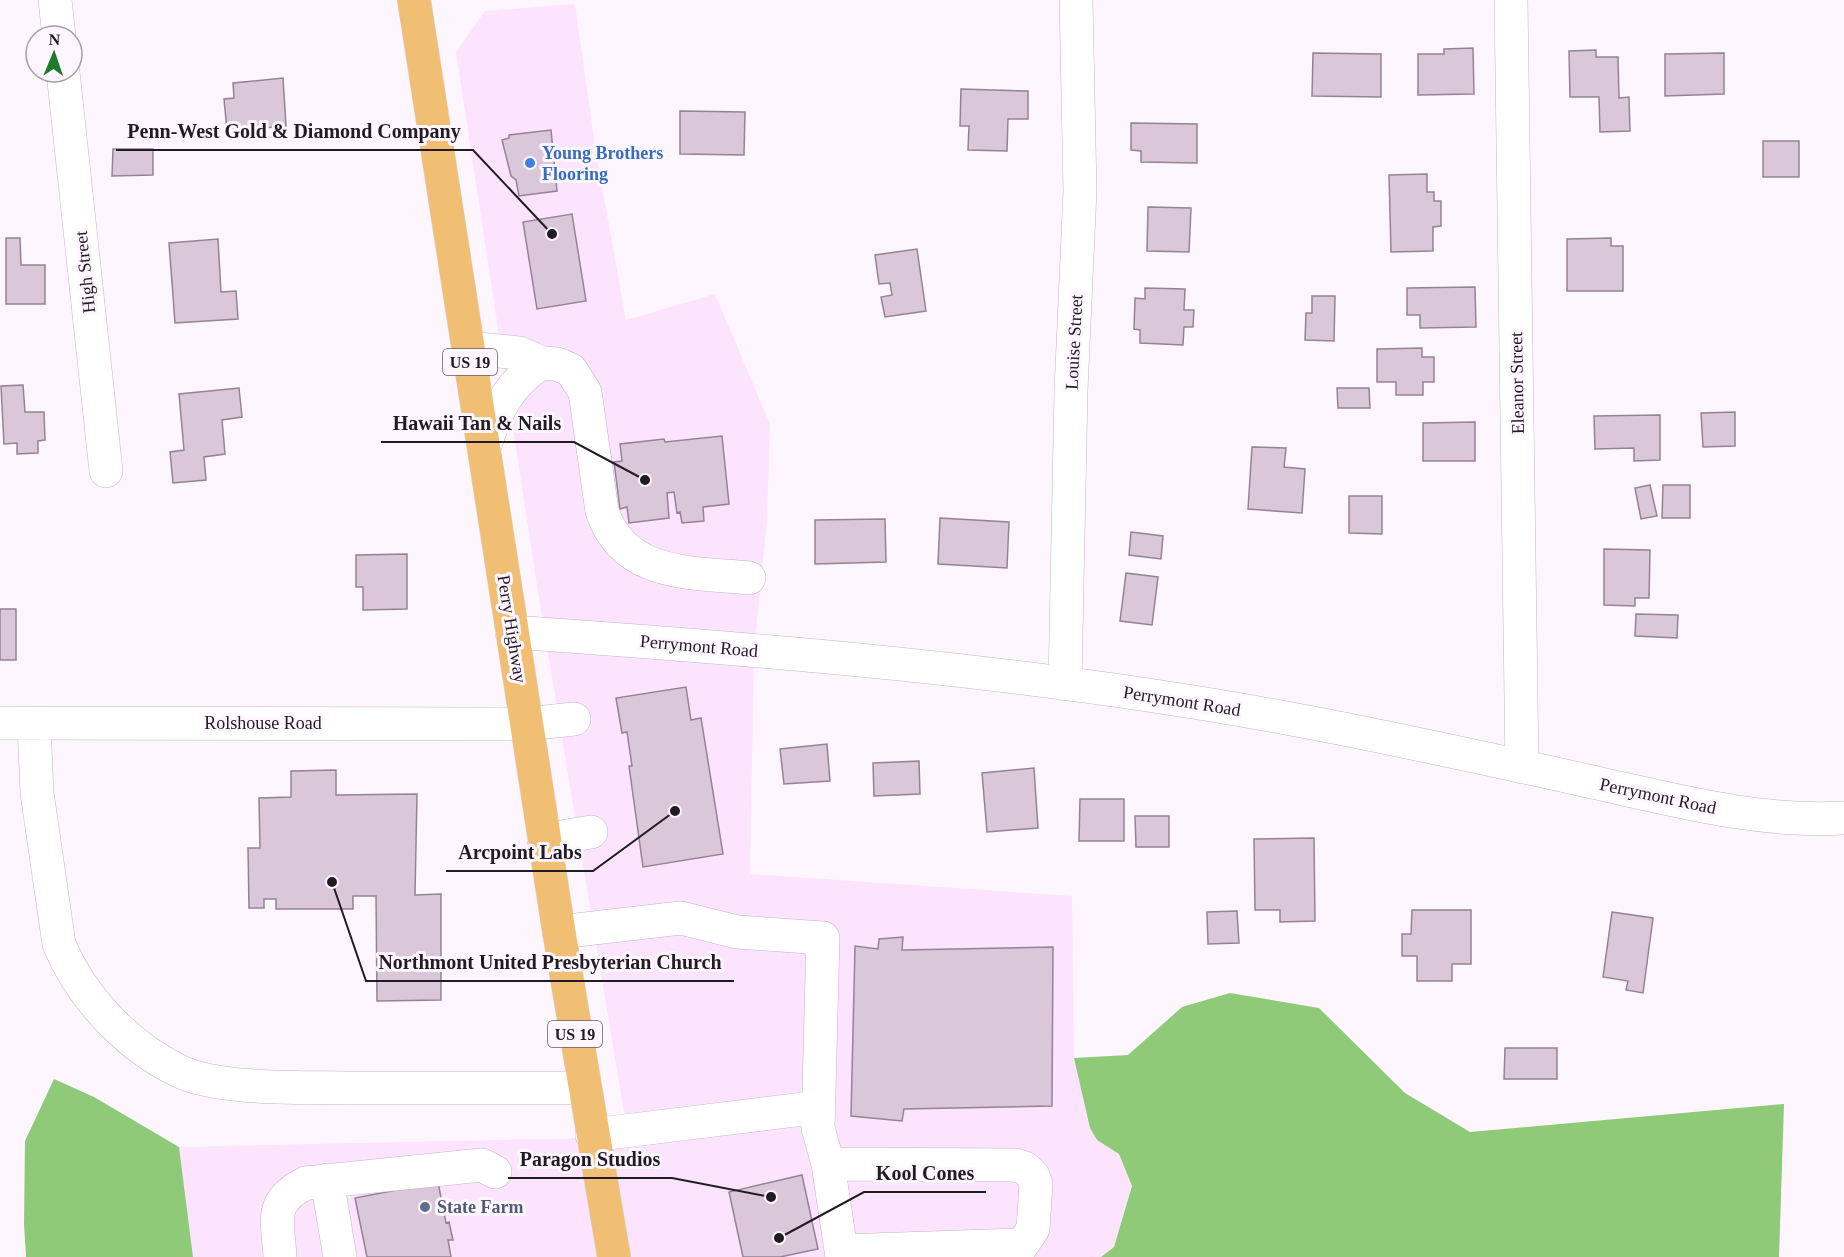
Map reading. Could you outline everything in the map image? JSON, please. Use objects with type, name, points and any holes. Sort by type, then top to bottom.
[{"type":"main road","name":"Perry Highway","points":[[414,0],[544,840],[614,1257]]},
{"type":"street","points":[[55,0],[58,24]]},
{"type":"street","name":"Louise Street","points":[[1065,684],[1071,390],[1080,191],[1076,0]]},
{"type":"street","name":"Eleanor Street","points":[[1511,0],[1522,767]]},
{"type":"street","name":"High Street","points":[[64,84],[106,471]]},
{"type":"street","points":[[468,348],[519,353],[542,363],[557,364],[571,370],[585,392],[602,511],[616,540],[627,552],[642,561],[668,569],[749,578]]},
{"type":"street","points":[[484,448],[491,425],[508,393],[528,371],[542,363]]},
{"type":"street","name":"Perrymont Road","points":[[512,632],[660,642],[1065,684],[1281,717],[1455,750],[1522,767],[1717,808],[1803,819],[1844,818]]},
{"type":"street","name":"Rolshouse Road","points":[[0,723],[34,725],[235,722],[526,724],[574,719]]},
{"type":"street","points":[[34,725],[36,793],[59,944],[69,968],[108,1019],[146,1051],[180,1072],[232,1084],[584,1088]]},
{"type":"street","points":[[544,840],[591,832]]},
{"type":"street","points":[[559,933],[681,918],[737,932],[823,938],[818,1128],[828,1164],[842,1254],[1022,1245],[1033,1229],[1036,1184],[1033,1176],[1025,1168],[1015,1165],[828,1164]]},
{"type":"street","points":[[592,1135],[819,1107]]},
{"type":"street","points":[[280,1257],[278,1217],[280,1204],[288,1192],[306,1183],[482,1165],[495,1172]]},
{"type":"street","points":[[327,1180],[340,1257]]},
{"type":"shaded area","points":[[575,4],[596,153],[626,320],[715,294],[770,424],[767,521],[754,651],[750,874],[1072,896],[1074,1058],[1097,1140],[1119,1154],[1132,1186],[1114,1247],[1101,1257],[193,1257],[179,1147],[628,1137],[536,580],[456,52],[485,11]]},
{"type":"green space","points":[[1230,993],[1319,1008],[1405,1093],[1470,1132],[1784,1104],[1779,1257],[1101,1257],[1114,1247],[1132,1186],[1119,1154],[1097,1140],[1090,1128],[1074,1058],[1128,1055],[1182,1007]]},
{"type":"green space","points":[[54,1079],[94,1097],[179,1147],[193,1257],[26,1257],[25,1141]]},
{"type":"building","points":[[1473,48],[1474,94],[1418,95],[1418,54],[1444,54],[1444,49]]},
{"type":"building","points":[[1596,50],[1596,57],[1618,57],[1619,98],[1629,97],[1630,131],[1600,132],[1599,97],[1570,97],[1569,51]]},
{"type":"building","points":[[1313,53],[1381,54],[1381,97],[1312,96]]},
{"type":"building","points":[[1724,53],[1724,94],[1665,96],[1665,54]]},
{"type":"building","points":[[283,78],[286,126],[227,131],[224,99],[234,98],[233,83]]},
{"type":"building","points":[[961,89],[1028,91],[1028,119],[1008,119],[1007,151],[968,150],[969,126],[960,126]]},
{"type":"building","points":[[680,111],[745,112],[744,155],[680,154]]},
{"type":"building","points":[[1131,123],[1197,124],[1197,163],[1141,162],[1141,151],[1131,150]]},
{"type":"building","name":"Young Brothers Flooring","points":[[551,130],[557,191],[519,196],[516,180],[511,176],[502,140],[509,138],[509,135]]},
{"type":"building","points":[[1763,141],[1799,141],[1799,177],[1763,177]]},
{"type":"building","points":[[113,149],[153,149],[153,175],[112,176]]},
{"type":"building","points":[[1427,174],[1427,192],[1434,192],[1434,201],[1441,201],[1441,226],[1433,227],[1433,251],[1391,252],[1389,175]]},
{"type":"building","points":[[1148,207],[1191,208],[1189,252],[1147,251]]},
{"type":"building","points":[[572,214],[586,301],[537,309],[523,222]]},
{"type":"building","points":[[6,238],[20,238],[21,265],[45,265],[45,304],[6,304]]},
{"type":"building","points":[[1611,238],[1611,246],[1623,246],[1623,291],[1567,291],[1567,239]]},
{"type":"building","points":[[218,239],[221,292],[236,291],[238,319],[175,323],[169,243]]},
{"type":"building","points":[[917,249],[926,311],[885,317],[881,297],[892,295],[890,283],[879,284],[875,255]]},
{"type":"building","points":[[1475,287],[1476,327],[1420,328],[1420,315],[1407,315],[1407,288]]},
{"type":"building","points":[[1145,288],[1185,289],[1184,310],[1194,310],[1193,327],[1184,327],[1183,345],[1140,343],[1140,330],[1134,329],[1135,298],[1145,299]]},
{"type":"building","points":[[1312,296],[1335,296],[1334,341],[1305,340],[1306,313],[1312,313]]},
{"type":"building","points":[[1422,348],[1422,357],[1434,357],[1434,382],[1423,382],[1423,395],[1396,395],[1396,382],[1377,382],[1377,349]]},
{"type":"building","points":[[23,385],[25,412],[44,412],[45,440],[38,441],[38,453],[17,454],[17,443],[4,444],[1,386]]},
{"type":"building","points":[[239,388],[242,417],[222,420],[225,454],[204,457],[206,480],[173,483],[170,452],[184,450],[179,394]]},
{"type":"building","points":[[1337,388],[1369,388],[1370,408],[1338,408]]},
{"type":"building","points":[[1735,412],[1735,446],[1703,447],[1701,413]]},
{"type":"building","points":[[1660,415],[1660,460],[1634,461],[1634,448],[1595,449],[1594,416]]},
{"type":"building","points":[[1475,422],[1475,461],[1423,461],[1423,423]]},
{"type":"building","points":[[722,436],[729,504],[703,507],[704,521],[682,523],[680,512],[677,513],[674,492],[667,493],[669,518],[629,523],[627,507],[620,509],[614,462],[622,461],[620,444]]},
{"type":"building","points":[[1252,447],[1286,448],[1284,467],[1305,469],[1302,513],[1248,509]]},
{"type":"building","points":[[1650,485],[1657,516],[1641,519],[1635,488]]},
{"type":"building","points":[[1663,485],[1690,485],[1690,518],[1662,518]]},
{"type":"building","points":[[1349,496],[1382,496],[1382,534],[1349,533]]},
{"type":"building","points":[[940,518],[1009,522],[1007,568],[938,564]]},
{"type":"building","points":[[885,519],[886,562],[815,564],[815,520]]},
{"type":"building","points":[[1131,532],[1163,536],[1161,559],[1129,555]]},
{"type":"building","points":[[1604,549],[1650,550],[1649,598],[1635,598],[1635,606],[1604,605]]},
{"type":"building","points":[[407,554],[407,609],[363,610],[363,587],[356,587],[356,555]]},
{"type":"building","points":[[1126,573],[1158,577],[1152,625],[1120,621]]},
{"type":"building","points":[[0,609],[16,609],[16,660],[0,660]]},
{"type":"building","points":[[1636,614],[1678,615],[1677,638],[1635,636]]},
{"type":"building","points":[[686,687],[691,720],[701,718],[723,854],[643,867],[629,766],[632,766],[627,732],[622,733],[616,698]]},
{"type":"building","points":[[827,744],[830,781],[784,784],[780,749]]},
{"type":"building","points":[[919,761],[920,794],[874,796],[873,763]]},
{"type":"building","points":[[1034,768],[1038,828],[987,832],[982,773]]},
{"type":"building","points":[[336,770],[336,795],[417,794],[415,895],[441,894],[441,1000],[377,1001],[376,896],[353,896],[353,909],[276,909],[276,899],[264,899],[264,908],[249,908],[248,848],[260,848],[259,798],[291,797],[291,771]]},
{"type":"building","points":[[1080,799],[1124,799],[1124,841],[1079,841]]},
{"type":"building","points":[[1135,816],[1169,816],[1169,847],[1136,847]]},
{"type":"building","points":[[1314,838],[1315,921],[1280,922],[1280,910],[1255,910],[1254,839]]},
{"type":"building","points":[[1412,910],[1471,910],[1471,964],[1452,964],[1452,981],[1417,981],[1417,956],[1402,956],[1402,934],[1411,934]]},
{"type":"building","points":[[1237,911],[1239,943],[1208,944],[1207,912]]},
{"type":"building","points":[[1612,912],[1653,918],[1643,993],[1626,990],[1628,981],[1603,977]]},
{"type":"building","points":[[903,937],[902,950],[1053,947],[1052,1106],[904,1109],[902,1121],[851,1116],[855,946],[878,949],[879,939]]},
{"type":"building","points":[[1505,1048],[1557,1048],[1557,1079],[1504,1079]]},
{"type":"building","points":[[802,1175],[818,1249],[780,1257],[743,1257],[729,1192]]},
{"type":"building","points":[[438,1182],[446,1223],[449,1222],[453,1240],[448,1240],[451,1257],[367,1257],[355,1198]]},
{"type":"place","name":"Young Brothers Flooring","points":[[530,163]]},
{"type":"place","name":"Penn-West Gold & Diamond Company","points":[[552,234]]},
{"type":"place","name":"Hawaii Tan & Nails","points":[[645,480]]},
{"type":"place","name":"Arcpoint Labs","points":[[675,811]]},
{"type":"place","name":"Northmont United Presbyterian Church","points":[[332,882]]},
{"type":"place","name":"Paragon Studios","points":[[771,1197]]},
{"type":"place","name":"State Farm","points":[[425,1207]]},
{"type":"place","name":"Kool Cones","points":[[779,1238]]}]
